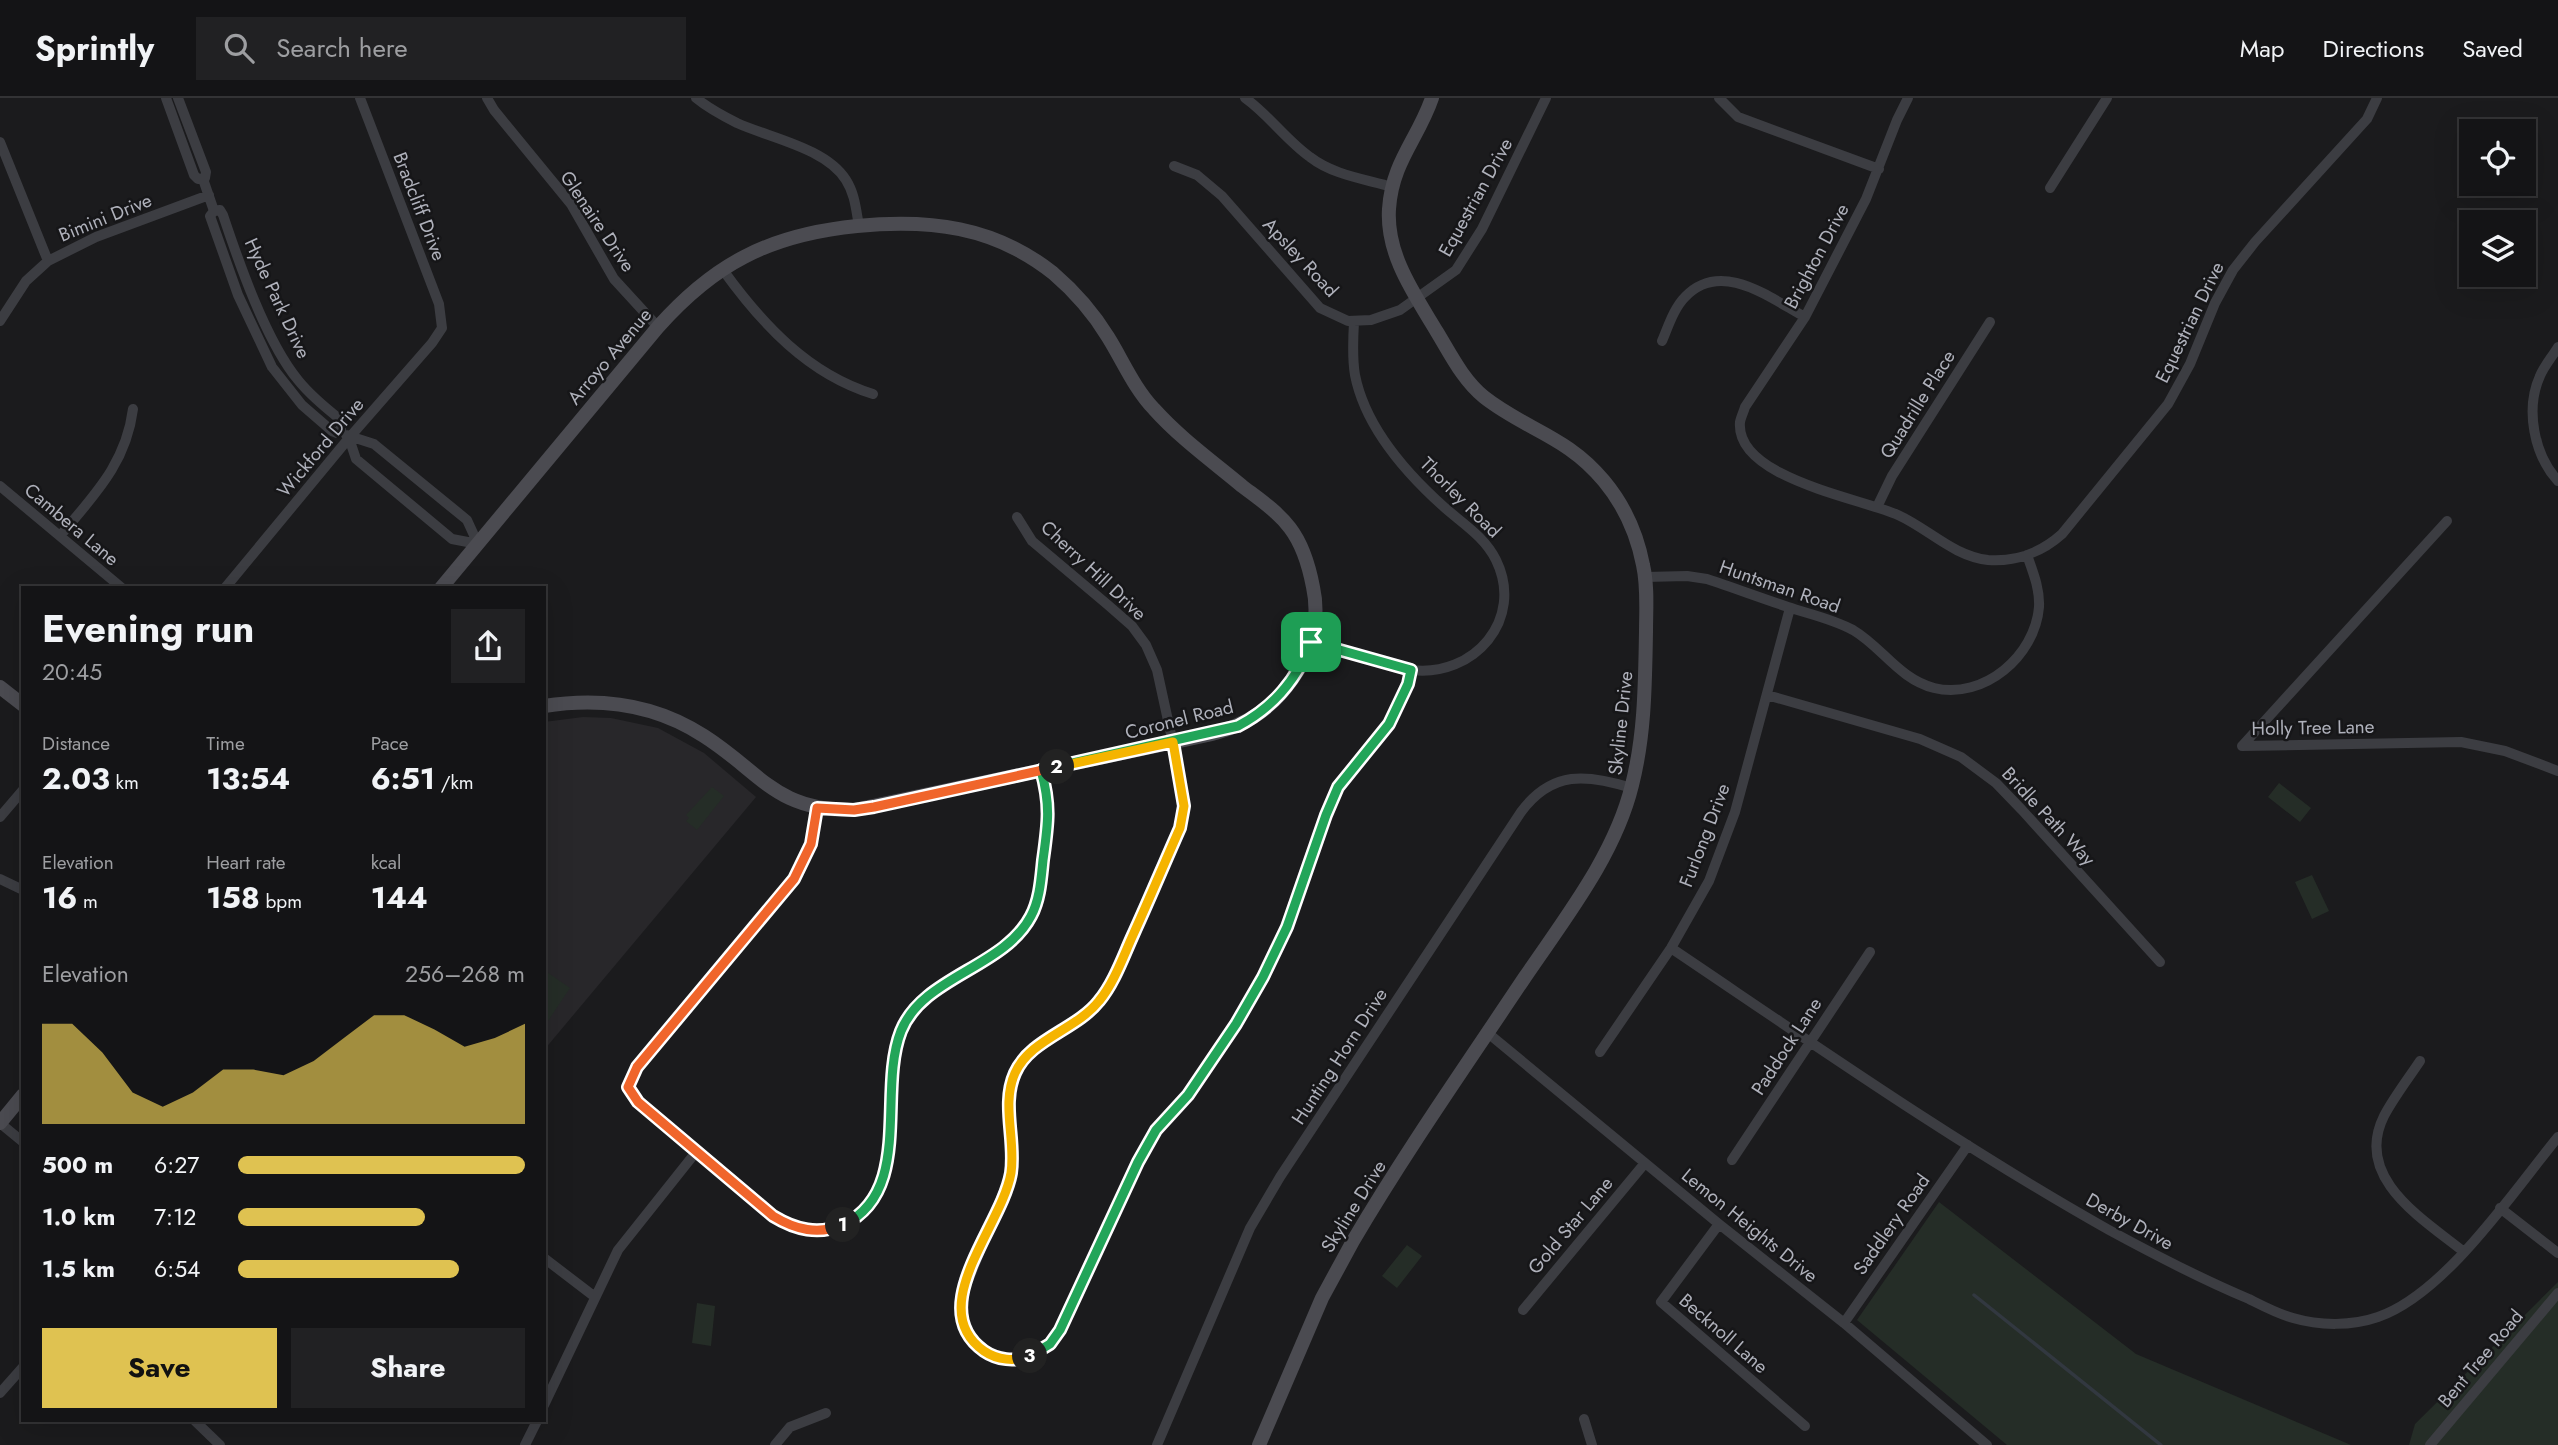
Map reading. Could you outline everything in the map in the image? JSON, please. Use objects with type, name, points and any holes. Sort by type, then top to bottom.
[{"type":"street","name":"Hyde Park Drive","points":[[166,98],[194,175],[198,180],[203,179]]},
{"type":"street","name":"Hyde Park Drive","points":[[178,98],[200,152],[206,172],[203,179],[214,211]]},
{"type":"street","name":"Bradcliff Drive","points":[[360,98],[439,304],[442,328]]},
{"type":"street","name":"Glenaire Drive","points":[[486,98],[571,204],[614,279],[658,327]]},
{"type":"street","points":[[696,98],[736,122],[815,153],[835,167],[846,180],[855,200],[859,226]]},
{"type":"street","points":[[1245,98],[1310,158],[1342,174],[1392,187]]},
{"type":"street","name":"Skyline Drive","points":[[1259,1445],[1341,1261],[1600,862],[1632,788],[1644,709],[1645,577],[1630,520],[1605,482],[1564,443],[1482,395],[1458,367],[1401,267],[1391,239],[1389,211],[1392,187],[1401,159],[1432,98]]},
{"type":"street","name":"Equestrian Drive","points":[[1418,299],[1456,270],[1482,229],[1546,98]]},
{"type":"street","points":[[1719,98],[1738,117],[1879,169]]},
{"type":"street","name":"Brighton Drive","points":[[1877,507],[1821,490],[1776,471],[1756,457],[1750,449],[1744,440],[1740,423],[1745,407],[1805,317],[1866,199],[1908,98]]},
{"type":"street","points":[[2050,188],[2107,98]]},
{"type":"street","name":"Equestrian Drive","points":[[2027,555],[2052,543],[2062,534],[2144,436],[2180,384],[2215,303],[2233,270],[2255,242],[2367,119],[2377,98]]},
{"type":"street","points":[[0,142],[4,146],[48,261]]},
{"type":"street","name":"Apsley Road","points":[[1174,166],[1197,175],[1222,196],[1320,308],[1354,322]]},
{"type":"street","name":"Bimini Drive","points":[[0,321],[26,281],[48,261],[96,237],[209,195]]},
{"type":"street","name":"Hyde Park Drive","points":[[478,544],[452,540],[356,459],[345,434],[341,421],[299,382],[287,365],[247,279],[223,215],[220,210],[214,211],[210,216],[237,295],[272,367],[302,405],[332,432],[345,434],[374,444],[467,520],[478,544]]},
{"type":"street","name":"Coronel Road","points":[[546,706],[573,702],[615,702],[665,716],[707,738],[780,794],[817,808],[854,810],[1222,732],[1254,718],[1281,695],[1304,661],[1315,625],[1315,594],[1310,570],[1291,530],[1266,505],[1174,431],[1151,406],[1107,336],[1070,289],[1053,274],[1016,250],[968,232],[937,224],[859,226]]},
{"type":"street","name":"Arroyo Avenue","points":[[443,586],[658,327],[688,295],[746,256],[788,238],[859,226]]},
{"type":"street","points":[[723,270],[747,303],[779,338],[827,375],[848,387],[873,394]]},
{"type":"street","points":[[1662,341],[1684,298],[1695,288],[1711,282],[1727,280],[1744,284],[1805,317]]},
{"type":"street","points":[[1354,322],[1386,316],[1418,299]]},
{"type":"street","name":"Thorley Road","points":[[1311,642],[1411,670],[1426,672],[1453,667],[1466,661],[1490,638],[1498,623],[1503,600],[1501,573],[1486,544],[1411,474],[1374,424],[1354,372],[1354,322]]},
{"type":"street","name":"Quadrille Place","points":[[1877,507],[1892,476],[1990,322]]},
{"type":"street","name":"Wickford Drive","points":[[227,586],[345,434],[403,377],[442,328]]},
{"type":"street","points":[[2558,347],[2540,376],[2534,401],[2533,423],[2542,457],[2558,481]]},
{"type":"street","points":[[60,536],[111,475],[123,452],[131,428],[133,410]]},
{"type":"street","name":"Cambera Lane","points":[[0,486],[120,586]]},
{"type":"street","points":[[1877,507],[1913,523],[1954,550],[1969,556],[1992,560],[2027,555]]},
{"type":"street","name":"Cherry Hill Drive","points":[[1017,517],[1032,541],[1132,626],[1146,645],[1157,670],[1184,806],[1180,828],[1127,948],[1100,1000],[1088,1013],[1030,1053],[1016,1071],[1010,1086],[1013,1154],[1010,1176],[960,1301],[961,1321],[967,1334],[979,1347],[995,1357],[1024,1358],[1035,1354],[1050,1344],[1060,1330],[1138,1162],[1156,1130],[1188,1095],[1236,1024],[1263,977],[1287,927],[1338,787],[1389,724],[1408,684],[1411,670]]},
{"type":"street","name":"Holly Tree Lane","points":[[2447,521],[2242,746],[2460,742],[2505,751],[2558,771]]},
{"type":"street","name":"Huntsman Road","points":[[1645,577],[1687,576],[1707,579],[1830,620],[1854,631],[1893,666],[1928,686],[1961,690],[1995,677],[2010,665],[2032,636],[2039,606],[2038,589],[2027,555]]},
{"type":"street","name":"Furlong Drive","points":[[1600,1052],[1671,948],[1709,881],[1735,812],[1790,608]]},
{"type":"street","points":[[0,687],[21,703]]},
{"type":"street","name":"Bridle Path Way","points":[[1767,695],[1920,739],[1961,757],[2005,792],[2160,962]]},
{"type":"street","points":[[817,808],[811,844],[794,879],[637,1067],[628,1087],[638,1102],[773,1216],[799,1229],[827,1231],[855,1219],[870,1204],[881,1183],[887,1164],[890,1074],[902,1029],[911,1014],[947,983],[1008,945],[1031,916],[1039,896],[1048,820],[1048,796],[1041,770]]},
{"type":"street","name":"Hunting Horn Drive","points":[[1157,1445],[1250,1228],[1280,1177],[1521,812],[1537,793],[1567,779],[1595,778],[1632,788]]},
{"type":"street","points":[[0,817],[21,791]]},
{"type":"street","points":[[0,879],[21,889]]},
{"type":"street","name":"Derby Drive","points":[[1671,948],[1810,1042],[2059,1202],[2142,1248],[2234,1293],[2291,1318],[2312,1323],[2359,1322],[2398,1309],[2416,1298],[2463,1252],[2558,1137]]},
{"type":"street","name":"Paddock Lane","points":[[1732,1160],[1870,952]]},
{"type":"street","name":"Lemon Heights Drive","points":[[1489,1034],[1718,1224],[1844,1323],[1987,1445]]},
{"type":"street","points":[[2420,1061],[2384,1116],[2377,1144],[2378,1160],[2385,1181],[2401,1202],[2463,1252]]},
{"type":"street","points":[[21,1097],[0,1123],[21,1140]]},
{"type":"street","name":"Saddlery Road","points":[[1844,1323],[1968,1145]]},
{"type":"street","points":[[546,1401],[618,1250],[696,1152]]},
{"type":"street","name":"Gold Star Lane","points":[[1523,1310],[1645,1163]]},
{"type":"street","points":[[2500,1208],[2558,1253]]},
{"type":"street","name":"Becknoll Lane","points":[[1718,1224],[1661,1302],[1805,1426]]},
{"type":"street","points":[[546,1260],[581,1289],[595,1297]]},
{"type":"street","name":"Bent Tree Road","points":[[2430,1445],[2558,1293]]},
{"type":"street","points":[[0,1392],[21,1369]]},
{"type":"street","points":[[775,1445],[790,1427],[826,1413]]},
{"type":"street","points":[[1584,1419],[1592,1445]]},
{"type":"street","points":[[196,1422],[220,1445]]},
{"type":"street","points":[[525,1445],[536,1422]]},
{"type":"shaded area","points":[[583,717],[611,718],[658,728],[704,753],[756,797],[546,1048],[546,722]]},
{"type":"shaded area","points":[[2279,783],[2311,808],[2300,822],[2268,797]]},
{"type":"shaded area","points":[[712,787],[724,796],[697,830],[686,821],[689,818],[686,815]]},
{"type":"shaded area","points":[[2312,875],[2329,911],[2312,919],[2295,882]]},
{"type":"shaded area","points":[[546,971],[570,988],[546,1024]]},
{"type":"shaded area","points":[[1939,1202],[2136,1354],[2351,1445],[2007,1445],[1857,1320]]},
{"type":"shaded area","points":[[1407,1245],[1422,1256],[1397,1288],[1382,1276]]},
{"type":"shaded area","points":[[2558,1282],[2558,1445],[2409,1445],[2415,1424]]},
{"type":"shaded area","points":[[697,1303],[715,1306],[711,1346],[692,1343]]},
{"type":"waterway","points":[[1974,1295],[2161,1445]]},
{"type":"route","points":[[1311,642],[1304,661],[1281,695],[1254,718],[1238,726],[1222,732],[1041,770],[1048,796],[1048,820],[1039,896],[1031,916],[1008,945],[925,1000],[911,1014],[902,1029],[890,1074],[890,1144],[887,1164],[870,1204],[855,1219],[827,1231],[799,1229],[786,1224],[638,1102],[628,1087],[637,1067],[794,879],[811,844],[817,808],[854,810],[874,807],[1041,770],[1173,742],[1181,780],[1183,793],[1184,806],[1180,828],[1127,948],[1100,1000],[1088,1013],[1030,1053],[1016,1071],[1010,1086],[1009,1100],[1013,1154],[1010,1176],[960,1301],[961,1321],[967,1334],[979,1347],[995,1357],[1024,1358],[1050,1344],[1060,1330],[1138,1162],[1156,1130],[1188,1095],[1236,1024],[1263,977],[1287,927],[1338,787],[1389,724],[1408,684],[1411,670],[1311,642]]}]
